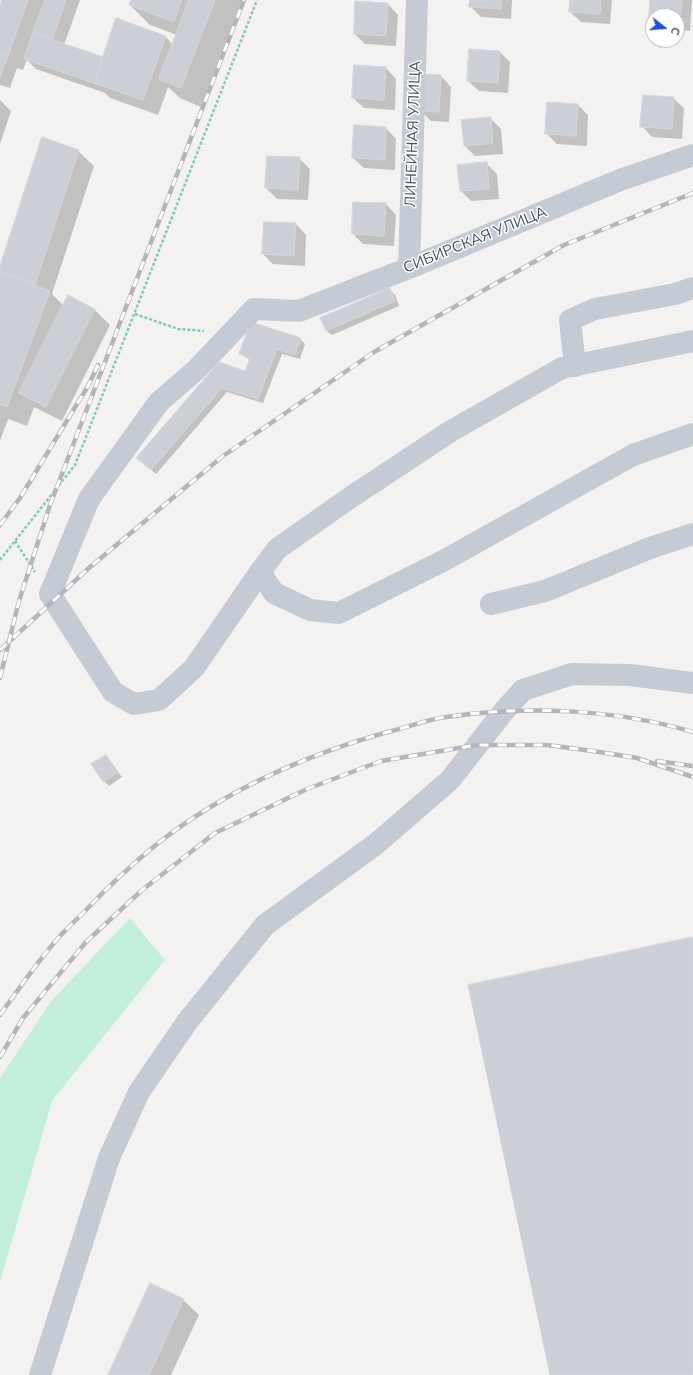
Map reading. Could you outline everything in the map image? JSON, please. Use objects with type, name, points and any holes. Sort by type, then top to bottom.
[{"type":"street","name":"ЛИНЕЙНАЯ УЛИЦА","points":[[409,268],[417,0]]},
{"type":"street","name":"СИБИРСКАЯ УЛИЦА","points":[[232,332],[254,309],[299,311],[409,268],[620,180],[693,155]]},
{"type":"street","points":[[575,366],[570,320],[595,309],[675,294],[693,288]]},
{"type":"street","points":[[232,332],[196,370],[158,402],[89,499],[50,594],[114,692],[134,704],[159,700],[194,668],[277,549],[351,497],[444,435],[562,368],[693,341]]},
{"type":"street","points":[[260,572],[274,593],[310,610],[339,613],[443,561],[634,455],[693,434]]},
{"type":"street","points":[[491,604],[545,591],[650,548],[693,534]]},
{"type":"street","points":[[40,1375],[109,1158],[139,1092],[187,1022],[265,925],[376,844],[450,780],[504,711],[523,690],[572,674],[630,675],[693,683]]},
{"type":"path","points":[[0,560],[75,465],[258,0]]},
{"type":"path","points":[[134,314],[178,329],[232,332]]},
{"type":"path","points":[[15,541],[50,594]]},
{"type":"green space","points":[[130,918],[165,960],[52,1101],[0,1282],[0,1078],[52,1000]]},
{"type":"building","points":[[2,0],[28,0],[8,56],[0,53],[0,7]]},
{"type":"building","points":[[45,0],[66,0],[52,40],[33,33]]},
{"type":"building","points":[[131,0],[182,0],[174,22],[129,5]]},
{"type":"building","points":[[189,0],[215,0],[181,88],[159,79]]},
{"type":"building","points":[[470,0],[501,0],[501,9],[469,7]]},
{"type":"building","points":[[570,0],[601,0],[600,14],[569,12]]},
{"type":"building","points":[[650,0],[682,0],[681,8],[650,8]]},
{"type":"building","points":[[355,1],[388,3],[386,36],[354,34]]},
{"type":"building","points":[[116,18],[166,36],[143,100],[94,83]]},
{"type":"building","points":[[33,33],[103,57],[94,83],[24,59]]},
{"type":"building","points":[[469,49],[500,51],[498,83],[467,81]]},
{"type":"building","points":[[0,53],[8,56],[0,77]]},
{"type":"building","points":[[354,65],[386,67],[384,100],[352,98]]},
{"type":"building","points":[[421,74],[441,75],[439,112],[420,111]]},
{"type":"building","points":[[643,95],[674,97],[672,129],[640,127]]},
{"type":"building","points":[[547,102],[578,104],[576,136],[545,134]]},
{"type":"building","points":[[491,117],[493,143],[464,146],[461,120]]},
{"type":"building","points":[[354,125],[386,127],[385,160],[352,158]]},
{"type":"building","points":[[42,137],[79,150],[35,285],[0,272],[0,266]]},
{"type":"building","points":[[267,156],[300,157],[298,190],[265,188]]},
{"type":"building","points":[[487,162],[489,189],[460,191],[457,165]]},
{"type":"building","points":[[353,202],[386,203],[384,236],[352,234]]},
{"type":"building","points":[[264,222],[296,223],[294,256],[262,254]]},
{"type":"building","points":[[0,272],[50,291],[7,407],[0,404]]},
{"type":"building","points":[[390,288],[395,301],[326,331],[320,318]]},
{"type":"building","points":[[68,295],[95,309],[46,407],[19,393]]},
{"type":"building","points":[[251,322],[301,338],[295,355],[277,349],[258,399],[222,388],[151,470],[136,458],[219,362],[245,371],[250,358],[239,354]]},
{"type":"building","points":[[106,755],[118,772],[103,782],[91,764]]},
{"type":"building","points":[[693,937],[693,1375],[550,1375],[468,985]]},
{"type":"building","points":[[150,1283],[184,1299],[149,1375],[108,1375]]},
{"type":"railway","points":[[0,678],[19,601],[50,505],[244,0]]},
{"type":"railway","points":[[0,650],[90,567],[223,456],[374,352],[564,245],[693,193]]},
{"type":"railway","points":[[0,525],[20,498],[88,386],[98,365]]},
{"type":"railway","points":[[0,1015],[32,970],[56,940],[110,885],[147,852],[184,824],[212,806],[270,775],[301,762],[363,739],[427,721],[476,713],[538,710],[570,711],[633,718],[693,732]]},
{"type":"railway","points":[[0,1057],[23,1018],[86,942],[141,891],[215,833],[307,789],[381,761],[477,745],[547,745],[593,751],[637,758],[693,777]]},
{"type":"railway","points":[[657,761],[693,766]]}]
